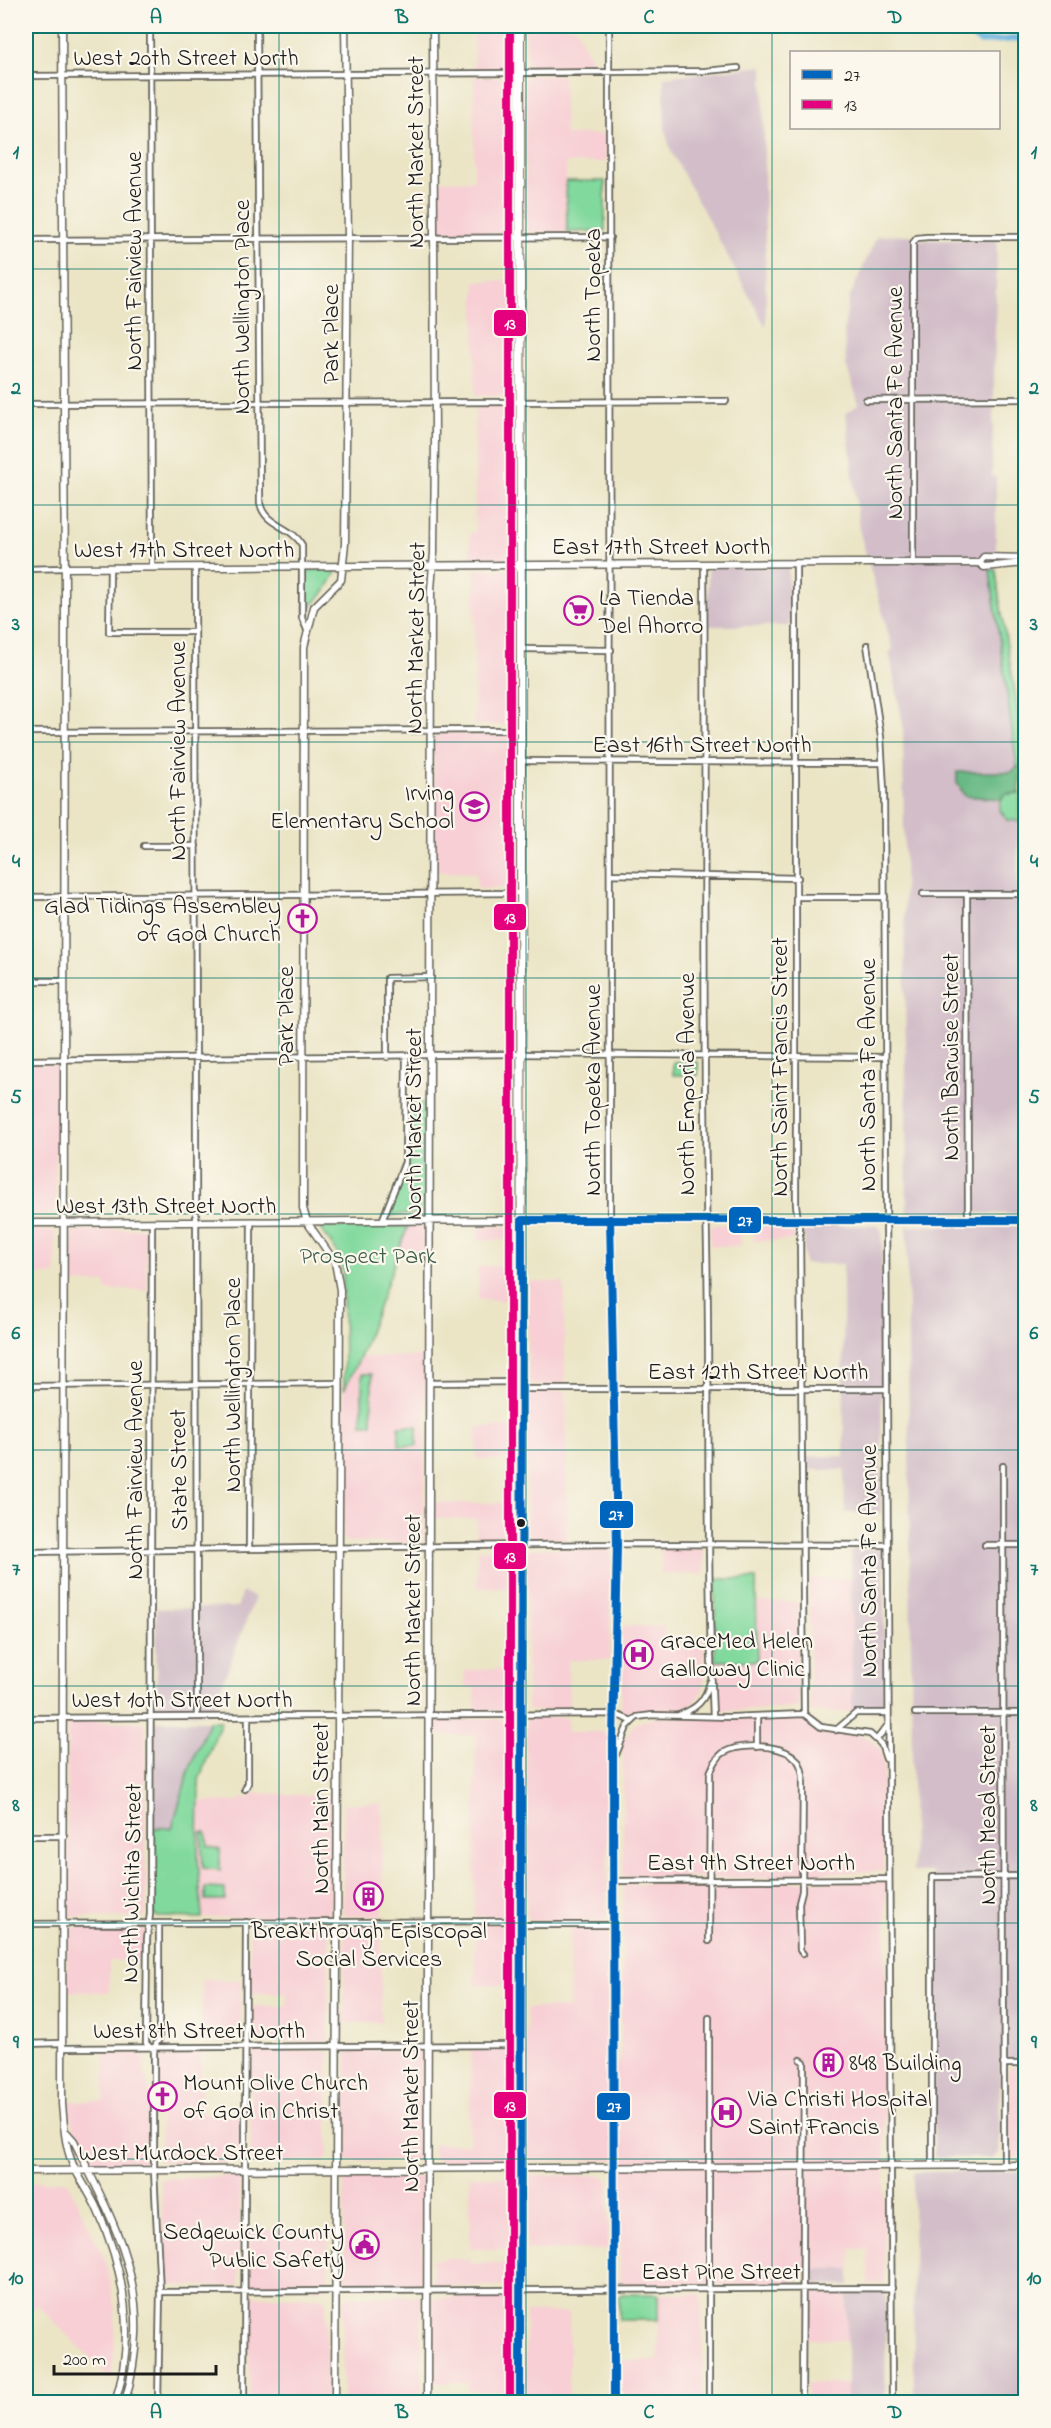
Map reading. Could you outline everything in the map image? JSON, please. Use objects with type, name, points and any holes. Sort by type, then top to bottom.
[{"type":"main road","points":[[520,26],[522,565],[520,2403]]},
{"type":"main road","points":[[522,1220],[1026,1220]]},
{"type":"street","points":[[62,26],[64,568],[62,2104],[67,2133],[66,2142],[75,2170],[105,2227],[125,2300],[125,2357],[115,2403]]},
{"type":"street","name":"North Fairview Avenue","points":[[150,26],[152,568]]},
{"type":"street","name":"North Wellington Place","points":[[257,26],[259,402],[262,511],[271,522],[287,529],[298,538],[302,545],[303,567]]},
{"type":"street","name":"Park Place","points":[[307,1222],[303,1208],[304,647],[314,608],[336,587],[343,566],[348,402],[345,26]]},
{"type":"street","name":"North Market Street","points":[[427,2403],[431,730],[435,402],[433,26]]},
{"type":"street","name":"North Topeka","points":[[609,26],[611,564]]},
{"type":"street","name":"West 20th Street North","points":[[26,76],[705,71],[738,68]]},
{"type":"street","points":[[26,240],[610,237]]},
{"type":"street","name":"North Santa Fe Avenue","points":[[913,564],[913,243],[917,238],[927,237],[1026,237]]},
{"type":"street","points":[[866,400],[1026,399]]},
{"type":"street","points":[[26,404],[726,401]]},
{"type":"street","name":"East 17th Street North","points":[[979,563],[984,557],[1026,558]]},
{"type":"street","name":"North Saint Francis Street","points":[[796,563],[794,763],[798,878],[798,1220],[800,1233],[804,1714]]},
{"type":"street","name":"East 17th Street North","points":[[343,566],[979,563],[984,567],[1026,563]]},
{"type":"street","name":"North Topeka Avenue","points":[[611,564],[610,1219],[617,1544],[614,1760],[614,2403]]},
{"type":"street","name":"North Emporia Avenue","points":[[704,564],[703,1056],[708,1545],[713,1716]]},
{"type":"street","name":"West 17th Street North","points":[[26,568],[343,566]]},
{"type":"street","name":"North Fairview Avenue","points":[[195,567],[196,1222]]},
{"type":"street","name":"Park Place","points":[[303,567],[302,618],[307,630]]},
{"type":"street","points":[[110,568],[109,632],[195,632]]},
{"type":"street","name":"North Santa Fe Avenue","points":[[867,645],[879,718],[885,897],[885,1545],[889,1722],[887,1763],[892,2403]]},
{"type":"street","points":[[522,649],[610,650]]},
{"type":"street","points":[[26,732],[522,730]]},
{"type":"street","name":"East 16th Street North","points":[[522,761],[882,763]]},
{"type":"street","points":[[144,846],[195,846]]},
{"type":"street","points":[[610,874],[798,878]]},
{"type":"street","points":[[26,897],[522,893]]},
{"type":"street","points":[[923,894],[1026,894]]},
{"type":"street","name":"North Barwise Street","points":[[967,895],[968,1220]]},
{"type":"street","points":[[798,897],[885,897]]},
{"type":"street","points":[[387,1057],[387,978],[431,977]]},
{"type":"street","points":[[26,981],[64,981]]},
{"type":"street","points":[[26,1060],[431,1057],[437,1054],[884,1057]]},
{"type":"street","points":[[382,1221],[405,1162],[406,1057]]},
{"type":"street","name":"West 13th Street North","points":[[26,1224],[522,1220]]},
{"type":"street","name":"North Fairview Avenue","points":[[152,1222],[152,1717]]},
{"type":"street","name":"State Street","points":[[196,1222],[197,1717]]},
{"type":"street","name":"North Wellington Place","points":[[249,1549],[251,1222]]},
{"type":"street","name":"North Main Street","points":[[307,1222],[331,1254],[338,1273],[339,1717],[335,2403]]},
{"type":"street","points":[[26,1386],[339,1383]]},
{"type":"street","name":"East 12th Street North","points":[[430,1383],[613,1388],[885,1389]]},
{"type":"street","name":"North Mead Street","points":[[1003,1466],[1004,2165]]},
{"type":"street","points":[[26,1552],[617,1544],[885,1545]]},
{"type":"street","points":[[985,1545],[1026,1545]]},
{"type":"street","name":"North Emporia Avenue","points":[[676,1716],[693,1710],[702,1702],[711,1677]]},
{"type":"street","points":[[836,1730],[856,1713],[888,1713]]},
{"type":"street","points":[[915,1713],[1026,1713]]},
{"type":"street","points":[[615,1714],[633,1721],[643,1716],[804,1714],[821,1727],[857,1730],[877,1739],[887,1763]]},
{"type":"street","name":"West 10th Street North","points":[[26,1718],[615,1714]]},
{"type":"street","points":[[757,1716],[757,1747]]},
{"type":"street","name":"North Wichita Street","points":[[152,1717],[146,2043],[152,2048],[154,2171],[160,2292],[158,2403]]},
{"type":"street","points":[[245,1789],[248,1784],[248,1717]]},
{"type":"street","name":"North Topeka Avenue","points":[[614,1760],[622,1736],[633,1721]]},
{"type":"street","points":[[877,1739],[889,1722]]},
{"type":"street","points":[[709,1941],[710,1773],[723,1753],[757,1747],[792,1755],[802,1769],[802,1879],[799,1903],[800,1950],[803,1954]]},
{"type":"street","points":[[26,1836],[64,1836]]},
{"type":"street","points":[[932,2166],[932,1877],[1026,1876]]},
{"type":"street","name":"East 9th Street North","points":[[615,1881],[888,1879]]},
{"type":"street","points":[[26,1924],[429,1921],[615,1925]]},
{"type":"street","points":[[244,2403],[246,1922]]},
{"type":"street","name":"North Wichita Street","points":[[152,2048],[159,2042],[159,1923]]},
{"type":"street","points":[[709,2018],[709,2403]]},
{"type":"street","name":"West 8th Street North","points":[[26,2044],[152,2048],[521,2045]]},
{"type":"street","points":[[801,2060],[804,2062],[802,2089],[802,2403]]},
{"type":"street","points":[[1003,2064],[1026,2064]]},
{"type":"street","points":[[67,2133],[74,2141],[114,2222],[134,2290],[135,2358],[124,2403]]},
{"type":"street","name":"West Murdock Street","points":[[26,2171],[1026,2165]]},
{"type":"street","name":"East Pine Street","points":[[160,2292],[336,2293],[892,2288]]},
{"type":"shaded area","points":[[436,26],[515,26],[513,69],[474,70],[474,27],[436,28]]},
{"type":"shaded area","points":[[525,26],[575,26],[596,69],[527,68]]},
{"type":"shaded area","points":[[763,66],[766,327],[671,151],[665,130],[664,77]]},
{"type":"shaded area","points":[[563,75],[565,135],[605,134],[606,162],[566,163],[567,232],[531,233],[526,229],[525,79],[528,76]]},
{"type":"shaded area","points":[[474,77],[515,77],[515,228],[513,233],[441,233],[437,230],[437,181],[474,180]]},
{"type":"shaded area","points":[[910,235],[921,240],[997,240],[992,476],[996,477],[996,570],[990,570],[1017,767],[1011,772],[958,772],[957,783],[966,796],[1001,799],[1000,810],[1007,820],[1019,821],[1017,898],[1026,898],[1025,1214],[907,1213],[903,724],[889,652],[893,650],[859,529],[846,413],[859,404],[846,365],[844,329],[850,296],[877,236]]},
{"type":"shaded area","points":[[475,281],[516,281],[513,396],[475,396]]},
{"type":"shaded area","points":[[513,405],[516,409],[516,558],[510,562],[470,563],[470,533],[475,533],[475,406]]},
{"type":"shaded area","points":[[711,567],[788,567],[790,626],[708,626],[708,571]]},
{"type":"shaded area","points":[[475,569],[516,570],[516,722],[512,725],[474,725]]},
{"type":"shaded area","name":"Irving Elementary School","points":[[512,732],[516,740],[516,884],[511,888],[477,889],[476,873],[435,872],[434,738],[440,733]]},
{"type":"shaded area","points":[[26,1063],[57,1065],[55,1210],[50,1214],[26,1215]]},
{"type":"shaded area","points":[[713,1225],[740,1225],[741,1246],[710,1246],[710,1228]]},
{"type":"shaded area","points":[[791,1225],[794,1240],[754,1241],[753,1226]]},
{"type":"shaded area","points":[[878,1225],[882,1232],[881,1513],[845,1513],[844,1470],[804,1470],[804,1457],[844,1456],[843,1264],[804,1264],[804,1229],[809,1226]]},
{"type":"shaded area","points":[[408,1226],[424,1227],[425,1257],[397,1257]]},
{"type":"shaded area","points":[[478,1226],[510,1227],[514,1240],[478,1240]]},
{"type":"shaded area","points":[[907,1226],[1025,1226],[1026,2059],[1000,2060],[999,2153],[994,2158],[934,2157],[933,1872],[913,1872]]},
{"type":"shaded area","points":[[145,1228],[147,1290],[106,1290],[106,1283],[70,1283],[72,1231]]},
{"type":"shaded area","points":[[26,1229],[55,1231],[56,1275],[26,1275]]},
{"type":"shaded area","points":[[478,1266],[515,1266],[517,1300],[478,1300]]},
{"type":"shaded area","points":[[529,1282],[564,1282],[565,1385],[532,1385],[528,1382]]},
{"type":"shaded area","points":[[426,1356],[424,1540],[421,1543],[345,1542],[343,1537],[344,1390],[360,1357]]},
{"type":"shaded area","points":[[533,1391],[566,1391],[567,1542],[531,1542],[527,1539],[527,1396]]},
{"type":"shaded area","points":[[477,1427],[517,1427],[517,1460],[477,1459]]},
{"type":"shaded area","points":[[434,1503],[517,1503],[516,1540],[476,1542],[476,1519],[434,1519]]},
{"type":"shaded area","points":[[532,1548],[611,1550],[610,1660],[568,1660],[569,1710],[531,1711],[527,1708],[527,1551]]},
{"type":"shaded area","points":[[661,1548],[703,1549],[704,1574],[661,1574]]},
{"type":"shaded area","points":[[477,1549],[516,1551],[517,1588],[477,1588]]},
{"type":"shaded area","points":[[851,1549],[880,1549],[884,1552],[884,1711],[852,1712]]},
{"type":"shaded area","points":[[851,1578],[852,1712],[810,1712],[809,1579]]},
{"type":"shaded area","points":[[243,1592],[255,1597],[211,1714],[157,1713],[156,1609],[237,1607]]},
{"type":"shaded area","points":[[757,1602],[798,1602],[798,1708],[719,1711],[715,1707],[715,1661],[757,1661]]},
{"type":"shaded area","points":[[622,1626],[664,1626],[665,1637],[704,1637],[704,1688],[696,1702],[683,1709],[646,1710],[632,1717],[621,1712]]},
{"type":"shaded area","points":[[515,1669],[515,1710],[475,1711],[475,1688],[465,1688],[465,1670]]},
{"type":"shaded area","points":[[567,1717],[568,1732],[609,1732],[607,1916],[603,1921],[530,1921],[527,1917],[526,1720]]},
{"type":"shaded area","points":[[658,1717],[800,1719],[826,1732],[857,1734],[872,1740],[882,1751],[884,1764],[884,1871],[798,1874],[794,1878],[623,1877],[623,1742],[635,1723]]},
{"type":"shaded area","points":[[438,1719],[512,1719],[516,1722],[516,1913],[513,1916],[474,1917],[476,1735],[434,1735],[434,1723]]},
{"type":"shaded area","points":[[72,1721],[145,1722],[146,1914],[143,1918],[68,1916],[67,1725]]},
{"type":"shaded area","points":[[158,1721],[209,1721],[189,1770],[172,1828],[153,1828],[154,1724]]},
{"type":"shaded area","points":[[253,1793],[331,1796],[331,1909],[326,1916],[202,1918],[198,1857],[199,1801],[240,1802],[240,1798],[250,1798]]},
{"type":"shaded area","points":[[382,1803],[383,1916],[346,1916],[343,1912],[343,1804]]},
{"type":"shaded area","name":"Via Christi Hospital Saint Francis","points":[[886,1881],[884,2283],[868,2285],[868,2249],[851,2249],[850,2269],[797,2269],[796,2282],[792,2285],[620,2285],[620,2160],[535,2161],[528,2159],[526,2153],[527,2008],[569,2008],[570,1929],[604,1929],[608,1932],[607,2063],[620,2063],[624,1884]]},
{"type":"shaded area","points":[[513,1923],[516,1928],[516,1985],[475,1985],[475,1924]]},
{"type":"shaded area","points":[[325,1925],[329,1933],[328,2041],[252,2042],[249,2006],[287,2006],[287,1993],[249,1993],[250,1929],[254,1926]]},
{"type":"shaded area","points":[[348,1925],[381,1925],[381,2023],[344,2023],[344,1929]]},
{"type":"shaded area","points":[[77,1927],[141,1927],[145,1931],[145,1960],[109,1961],[109,1992],[68,1992],[67,1938],[70,1931]]},
{"type":"shaded area","points":[[202,1980],[241,1980],[241,2038],[237,2043],[202,2043]]},
{"type":"shaded area","points":[[471,2049],[508,2049],[515,2053],[515,2153],[510,2161],[439,2161],[433,2157],[433,2144],[469,2144]]},
{"type":"shaded area","points":[[256,2050],[324,2050],[328,2053],[328,2157],[325,2161],[255,2163],[250,2160],[250,2054]]},
{"type":"shaded area","points":[[347,2050],[422,2050],[421,2161],[344,2161]]},
{"type":"shaded area","points":[[105,2051],[144,2053],[144,2072],[149,2090],[150,2156],[147,2162],[93,2163],[86,2159],[74,2130],[67,2101],[104,2101]]},
{"type":"shaded area","points":[[164,2051],[201,2051],[201,2113],[240,2113],[237,2162],[162,2163],[158,2160],[160,2054]]},
{"type":"shaded area","points":[[1013,2066],[1025,2066],[1025,2159],[1014,2159],[1009,2153],[1008,2070]]},
{"type":"shaded area","points":[[1025,2171],[1025,2402],[914,2402],[913,2172]]},
{"type":"shaded area","points":[[603,2175],[609,2181],[608,2250],[526,2250],[526,2181],[529,2176]]},
{"type":"shaded area","points":[[236,2176],[240,2180],[239,2286],[164,2285],[161,2179]]},
{"type":"shaded area","points":[[347,2176],[422,2177],[422,2280],[419,2286],[349,2287],[344,2284],[344,2181]]},
{"type":"shaded area","points":[[470,2176],[514,2178],[515,2249],[470,2249]]},
{"type":"shaded area","points":[[67,2181],[107,2264],[115,2310],[115,2343],[111,2379],[37,2305],[26,2315],[26,2182]]},
{"type":"shaded area","points":[[249,2230],[328,2230],[328,2285],[324,2288],[250,2286]]},
{"type":"shaded area","points":[[432,2259],[470,2259],[471,2263],[514,2263],[514,2283],[509,2286],[434,2287]]},
{"type":"shaded area","points":[[807,2269],[850,2269],[850,2285],[808,2284]]},
{"type":"shaded area","points":[[847,2291],[847,2340],[807,2339],[808,2293]]},
{"type":"shaded area","points":[[847,2291],[880,2292],[886,2296],[885,2402],[847,2402]]},
{"type":"shaded area","points":[[658,2294],[702,2294],[703,2402],[618,2402],[619,2361],[658,2360]]},
{"type":"shaded area","points":[[511,2295],[515,2301],[514,2392],[469,2391],[468,2383],[431,2383],[431,2298]]},
{"type":"shaded area","points":[[254,2296],[326,2298],[327,2402],[249,2402],[249,2300]]},
{"type":"shaded area","points":[[351,2296],[421,2296],[422,2402],[343,2402],[343,2301]]},
{"type":"shaded area","points":[[526,2312],[569,2313],[569,2402],[525,2402]]},
{"type":"shaded area","points":[[807,2383],[847,2384],[847,2402],[807,2402]]},
{"type":"green space","points":[[566,181],[605,181],[605,231],[567,232]]},
{"type":"green space","points":[[332,569],[336,572],[326,590],[305,613],[304,570]]},
{"type":"green space","points":[[990,570],[996,570],[1015,693],[1021,768],[1017,767]]},
{"type":"green space","points":[[1017,767],[1021,768],[1020,793],[1006,794],[1001,799],[965,796],[957,783],[957,772],[1011,772]]},
{"type":"green space","points":[[504,786],[511,786],[512,819],[505,817]]},
{"type":"green space","points":[[1020,793],[1019,821],[1007,820],[1000,810],[1001,799],[1006,794]]},
{"type":"green space","points":[[673,1062],[698,1062],[698,1075],[673,1075]]},
{"type":"green space","points":[[407,1103],[425,1103],[427,1214],[389,1215],[388,1211],[407,1161]]},
{"type":"green space","name":"Prospect Park","points":[[408,1226],[360,1357],[344,1390],[343,1271],[336,1251],[321,1229],[325,1227]]},
{"type":"green space","points":[[362,1374],[372,1374],[372,1424],[362,1424]]},
{"type":"green space","points":[[399,1426],[417,1426],[417,1446],[399,1446]]},
{"type":"green space","points":[[715,1579],[756,1579],[757,1661],[715,1661]]},
{"type":"green space","points":[[209,1721],[221,1721],[199,1780],[198,1857],[202,1918],[158,1917],[153,1914],[153,1828],[172,1828],[189,1770]]},
{"type":"green space","points":[[201,1832],[206,1832],[208,1846],[220,1850],[220,1870],[203,1868]]},
{"type":"green space","points":[[205,1888],[225,1889],[225,1900],[205,1900]]},
{"type":"green space","points":[[623,2294],[658,2294],[658,2320],[619,2320],[619,2297]]},
{"type":"waterway","points":[[953,26],[981,42],[1026,38]]},
{"type":"transit line","name":"13","points":[[510,26],[510,2402]]},
{"type":"transit line","name":"27","points":[[610,1219],[617,1544],[613,1741],[614,2402]]},
{"type":"transit line","name":"27","points":[[520,2402],[522,1220],[1026,1220]]},
{"type":"place","name":"La Tienda Del Ahorro","points":[[578,611]]},
{"type":"place","name":"Irving Elementary School","points":[[475,806]]},
{"type":"place","name":"Glad Tidings Assembley of God Church","points":[[302,919]]},
{"type":"place","name":"GraceMed Helen Galloway Clinic","points":[[639,1654]]},
{"type":"place","name":"Breakthrough Episcopal Social Services","points":[[369,1897]]},
{"type":"place","name":"848 Building","points":[[828,2062]]},
{"type":"place","name":"Mount Olive Church of God in Christ","points":[[162,2096]]},
{"type":"place","name":"Via Christi Hospital Saint Francis","points":[[727,2112]]},
{"type":"place","name":"Sedgewick County Public Safety","points":[[365,2245]]}]
